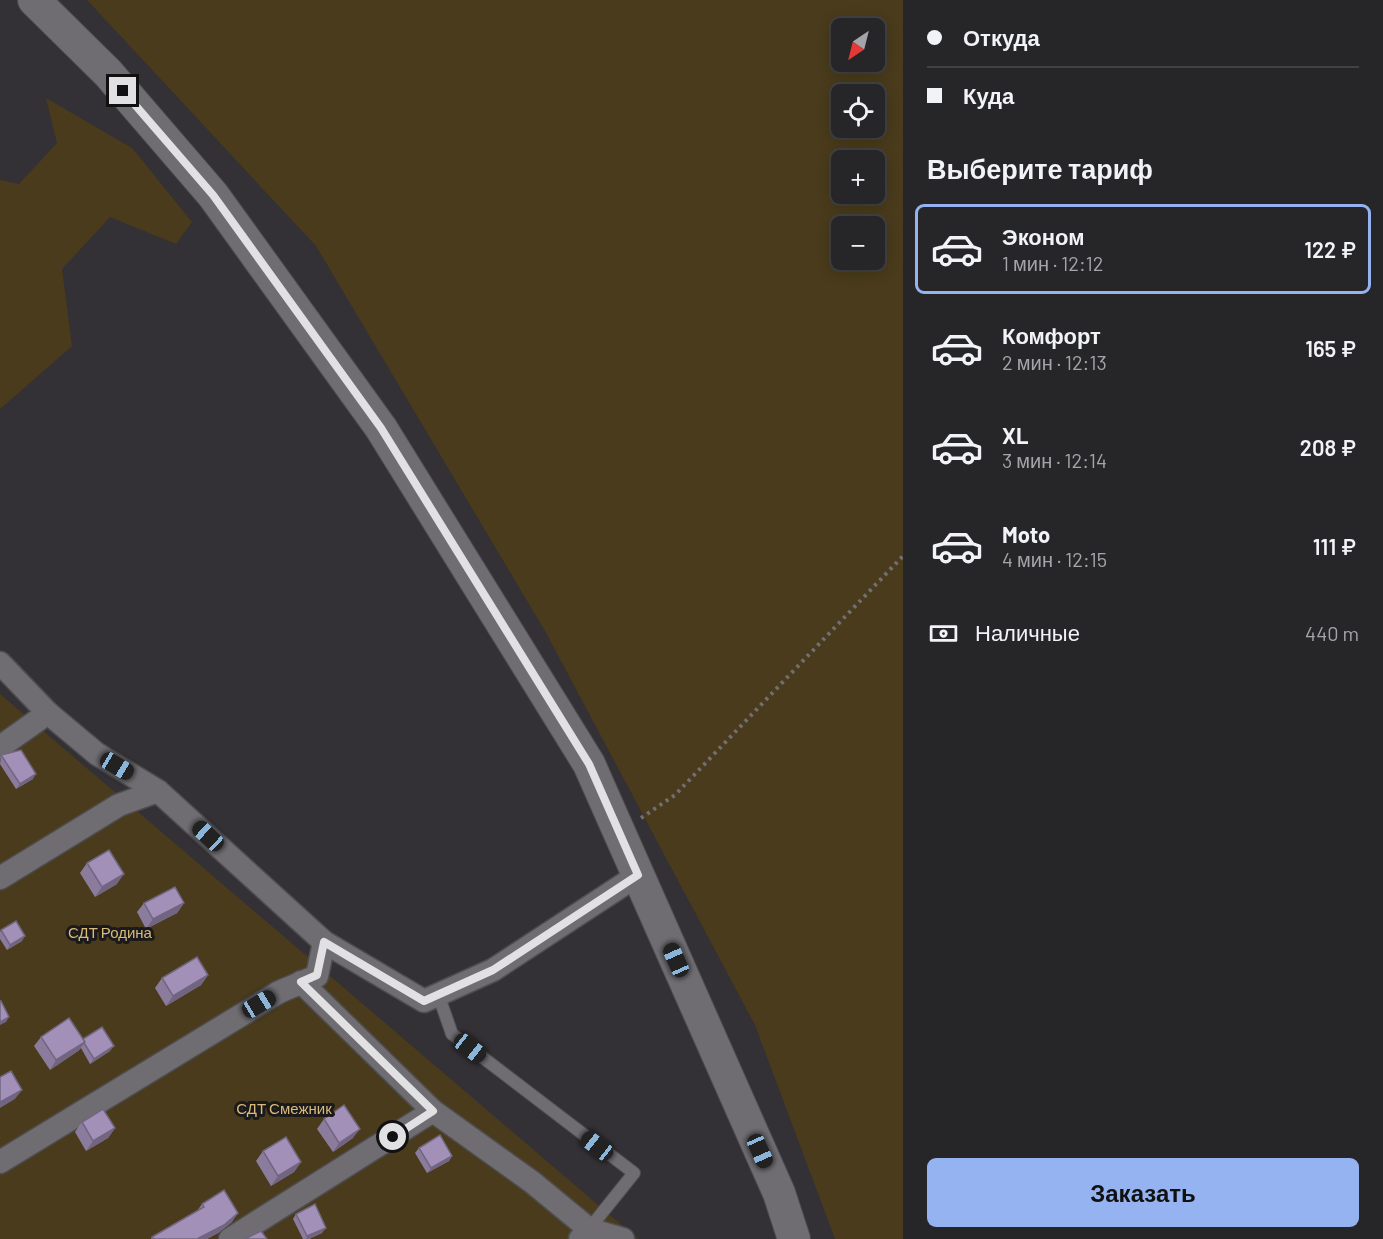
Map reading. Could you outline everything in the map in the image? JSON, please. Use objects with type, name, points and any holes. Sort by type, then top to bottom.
[{"type":"street","points":[[34,0],[108,73],[213,195],[381,428],[589,764],[779,1193],[794,1239]]},
{"type":"street","points":[[0,663],[48,713],[97,754],[158,791],[324,942],[424,1001],[493,970],[638,875]]},
{"type":"street","points":[[0,747],[48,713]]},
{"type":"street","points":[[0,878],[119,805],[158,791]]},
{"type":"street","points":[[0,1162],[279,992],[317,975],[324,942]]},
{"type":"street","points":[[301,982],[433,1111],[532,1182],[585,1234],[623,1239]]},
{"type":"street","points":[[230,1239],[433,1111]]},
{"type":"lane","points":[[438,994],[452,1034],[634,1173],[585,1234]]},
{"type":"path","points":[[620,834],[675,795],[903,556]]},
{"type":"green space","points":[[87,0],[903,0],[903,1239],[835,1239],[755,1025],[545,631],[316,246]]},
{"type":"green space","points":[[46,98],[132,148],[192,222],[176,244],[110,217],[62,269],[72,346],[0,409],[0,180],[19,184],[57,143]]},
{"type":"green space","name":"СДТ Смежник","points":[[0,694],[638,1239],[0,1239]]},
{"type":"building","points":[[21,750],[36,774],[20,784],[1,755]]},
{"type":"building","points":[[109,850],[124,874],[102,887],[87,863]]},
{"type":"building","points":[[175,887],[184,903],[153,919],[144,903]]},
{"type":"building","points":[[16,921],[25,936],[10,945],[1,930]]},
{"type":"building","points":[[197,957],[208,975],[173,996],[162,978]]},
{"type":"building","points":[[0,1001],[9,1017],[0,1022]]},
{"type":"building","points":[[69,1018],[85,1042],[56,1060],[41,1037]]},
{"type":"building","points":[[102,1027],[114,1046],[94,1059],[83,1039]]},
{"type":"building","points":[[11,1071],[22,1090],[0,1102],[0,1077]]},
{"type":"building","points":[[344,1105],[360,1129],[339,1143],[324,1119]]},
{"type":"building","points":[[103,1109],[115,1128],[93,1141],[82,1122]]},
{"type":"building","points":[[440,1135],[452,1156],[431,1168],[419,1148]]},
{"type":"building","points":[[286,1137],[301,1162],[278,1176],[263,1151]]},
{"type":"building","points":[[224,1190],[238,1213],[224,1225],[197,1239],[154,1239],[152,1237],[204,1207],[202,1204]]},
{"type":"building","points":[[315,1204],[326,1228],[307,1236],[296,1214]]},
{"type":"building","points":[[261,1231],[267,1239],[245,1239]]},
{"type":"route","points":[[123,91],[213,195],[381,428],[589,764],[638,875],[493,970],[424,1001],[324,942],[317,975],[301,982],[433,1111],[393,1137]]},
{"type":"park label","name":"СДТ Родина","points":[[110,933]]}]
